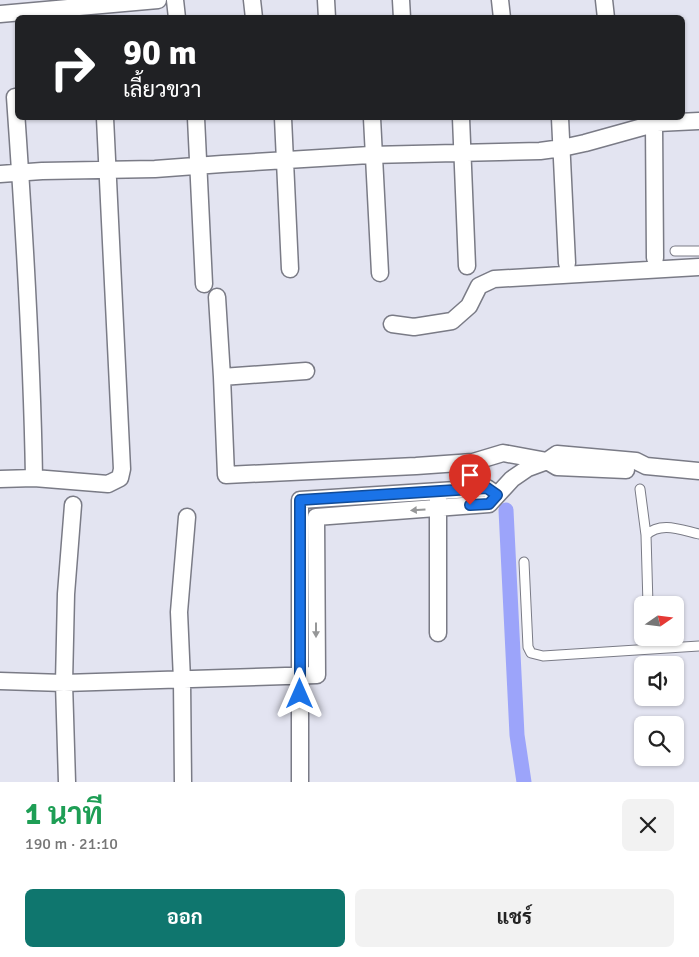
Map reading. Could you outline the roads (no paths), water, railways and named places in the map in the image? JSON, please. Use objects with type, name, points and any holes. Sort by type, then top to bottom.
[{"type":"street","points":[[0,14],[21,10],[99,8],[158,0]]},
{"type":"street","points":[[175,0],[177,15]]},
{"type":"street","points":[[252,0],[254,15]]},
{"type":"street","points":[[326,0],[327,15]]},
{"type":"street","points":[[401,0],[402,15]]},
{"type":"street","points":[[500,0],[502,15]]},
{"type":"street","points":[[604,0],[606,15]]},
{"type":"street","points":[[17,120],[29,326],[34,478]]},
{"type":"street","points":[[0,478],[34,478],[108,484],[120,478],[122,469],[116,322],[105,120]]},
{"type":"street","points":[[196,120],[204,284]]},
{"type":"street","points":[[283,120],[290,270]]},
{"type":"street","points":[[372,120],[380,274]]},
{"type":"street","points":[[461,120],[467,266]]},
{"type":"street","points":[[560,120],[567,263]]},
{"type":"street","points":[[0,174],[42,171],[155,169],[374,155],[515,152],[562,148],[654,124],[699,121]]},
{"type":"street","points":[[654,124],[655,258]]},
{"type":"street","points":[[392,324],[414,327],[452,321],[469,306],[479,286],[494,279],[699,267]]},
{"type":"street","points":[[217,297],[226,475],[472,462],[503,453],[547,461],[557,466],[635,471],[646,466],[699,470]]},
{"type":"street","points":[[222,377],[306,371]]},
{"type":"street","points":[[300,782],[300,676],[316,517],[489,504],[512,479],[528,468],[547,461]]},
{"type":"street","points":[[0,681],[64,683],[317,675],[300,500],[487,488],[497,495]]},
{"type":"street","points":[[438,491],[438,633]]},
{"type":"street","points":[[66,782],[64,683],[66,594],[73,505]]},
{"type":"street","points":[[183,782],[179,612],[187,517]]},
{"type":"lane","points":[[675,251],[699,251]]},
{"type":"lane","points":[[640,489],[646,535],[648,596]]},
{"type":"lane","points":[[646,535],[658,527],[699,534]]},
{"type":"lane","points":[[524,562],[528,647],[531,653],[543,656],[699,646]]},
{"type":"waterway","points":[[506,510],[517,735],[524,782]]}]
